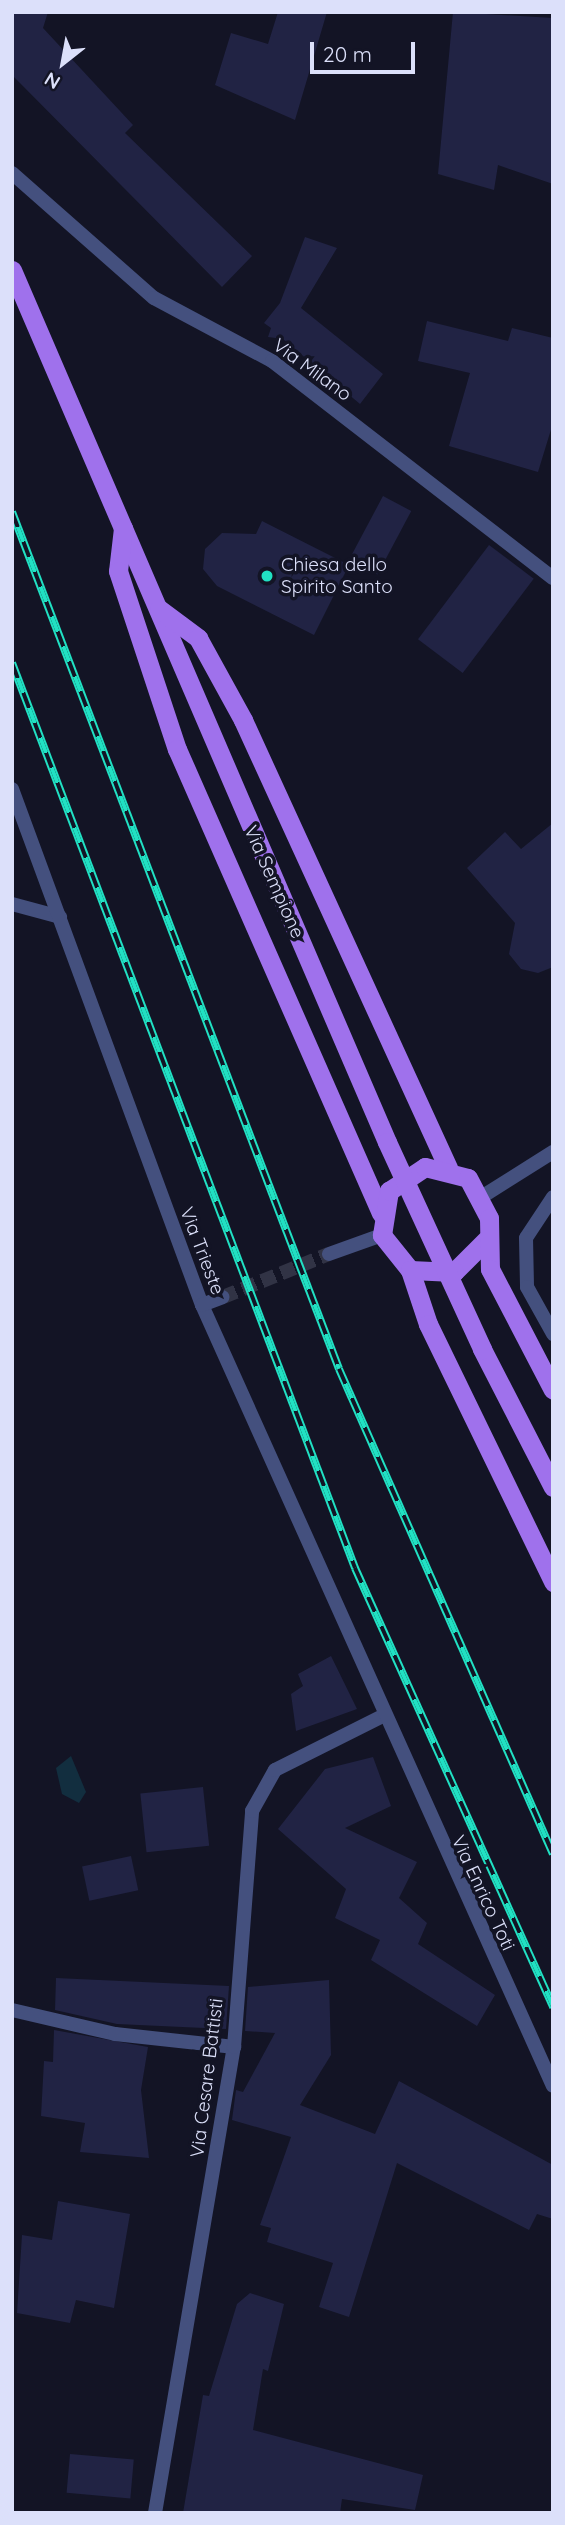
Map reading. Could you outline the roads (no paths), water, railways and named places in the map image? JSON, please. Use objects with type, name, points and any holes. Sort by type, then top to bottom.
[{"type":"main road","name":"Via Sempione","points":[[12,270],[387,1142],[482,1349],[553,1487]]},
{"type":"main road","points":[[123,525],[118,571],[177,749],[381,1213],[382,1235],[410,1270],[428,1324],[553,1582]]},
{"type":"main road","points":[[159,608],[198,638],[243,720],[448,1168],[483,1196],[490,1269],[553,1390]]},
{"type":"main road","points":[[381,1213],[404,1175],[448,1168]]},
{"type":"main road","points":[[410,1270],[454,1272],[486,1240]]},
{"type":"street","name":"Via Milano","points":[[12,173],[154,298],[272,361],[553,578]]},
{"type":"street","name":"Via Trieste","points":[[12,789],[202,1305],[383,1716]]},
{"type":"street","points":[[12,904],[60,917]]},
{"type":"street","points":[[483,1196],[553,1152]]},
{"type":"street","points":[[553,1198],[526,1238],[527,1287],[553,1334]]},
{"type":"street","points":[[329,1254],[382,1235]]},
{"type":"street","points":[[202,1305],[223,1297]]},
{"type":"street","name":"Via Cesare Battisti","points":[[155,2513],[234,2047],[252,1811],[275,1770],[383,1716]]},
{"type":"street","name":"Via Enrico Toti","points":[[383,1716],[553,2086]]},
{"type":"street","points":[[12,2010],[115,2035],[234,2047]]},
{"type":"water","points":[[71,1756],[86,1792],[79,1803],[62,1794],[56,1768]]},
{"type":"tunnel","points":[[223,1297],[329,1254]]},
{"type":"railway","points":[[12,512],[339,1369],[553,1854]]},
{"type":"railway","points":[[12,663],[355,1568],[553,2007]]},
{"type":"place","name":"Chiesa dello Spirito Santo","points":[[267,576]]}]
